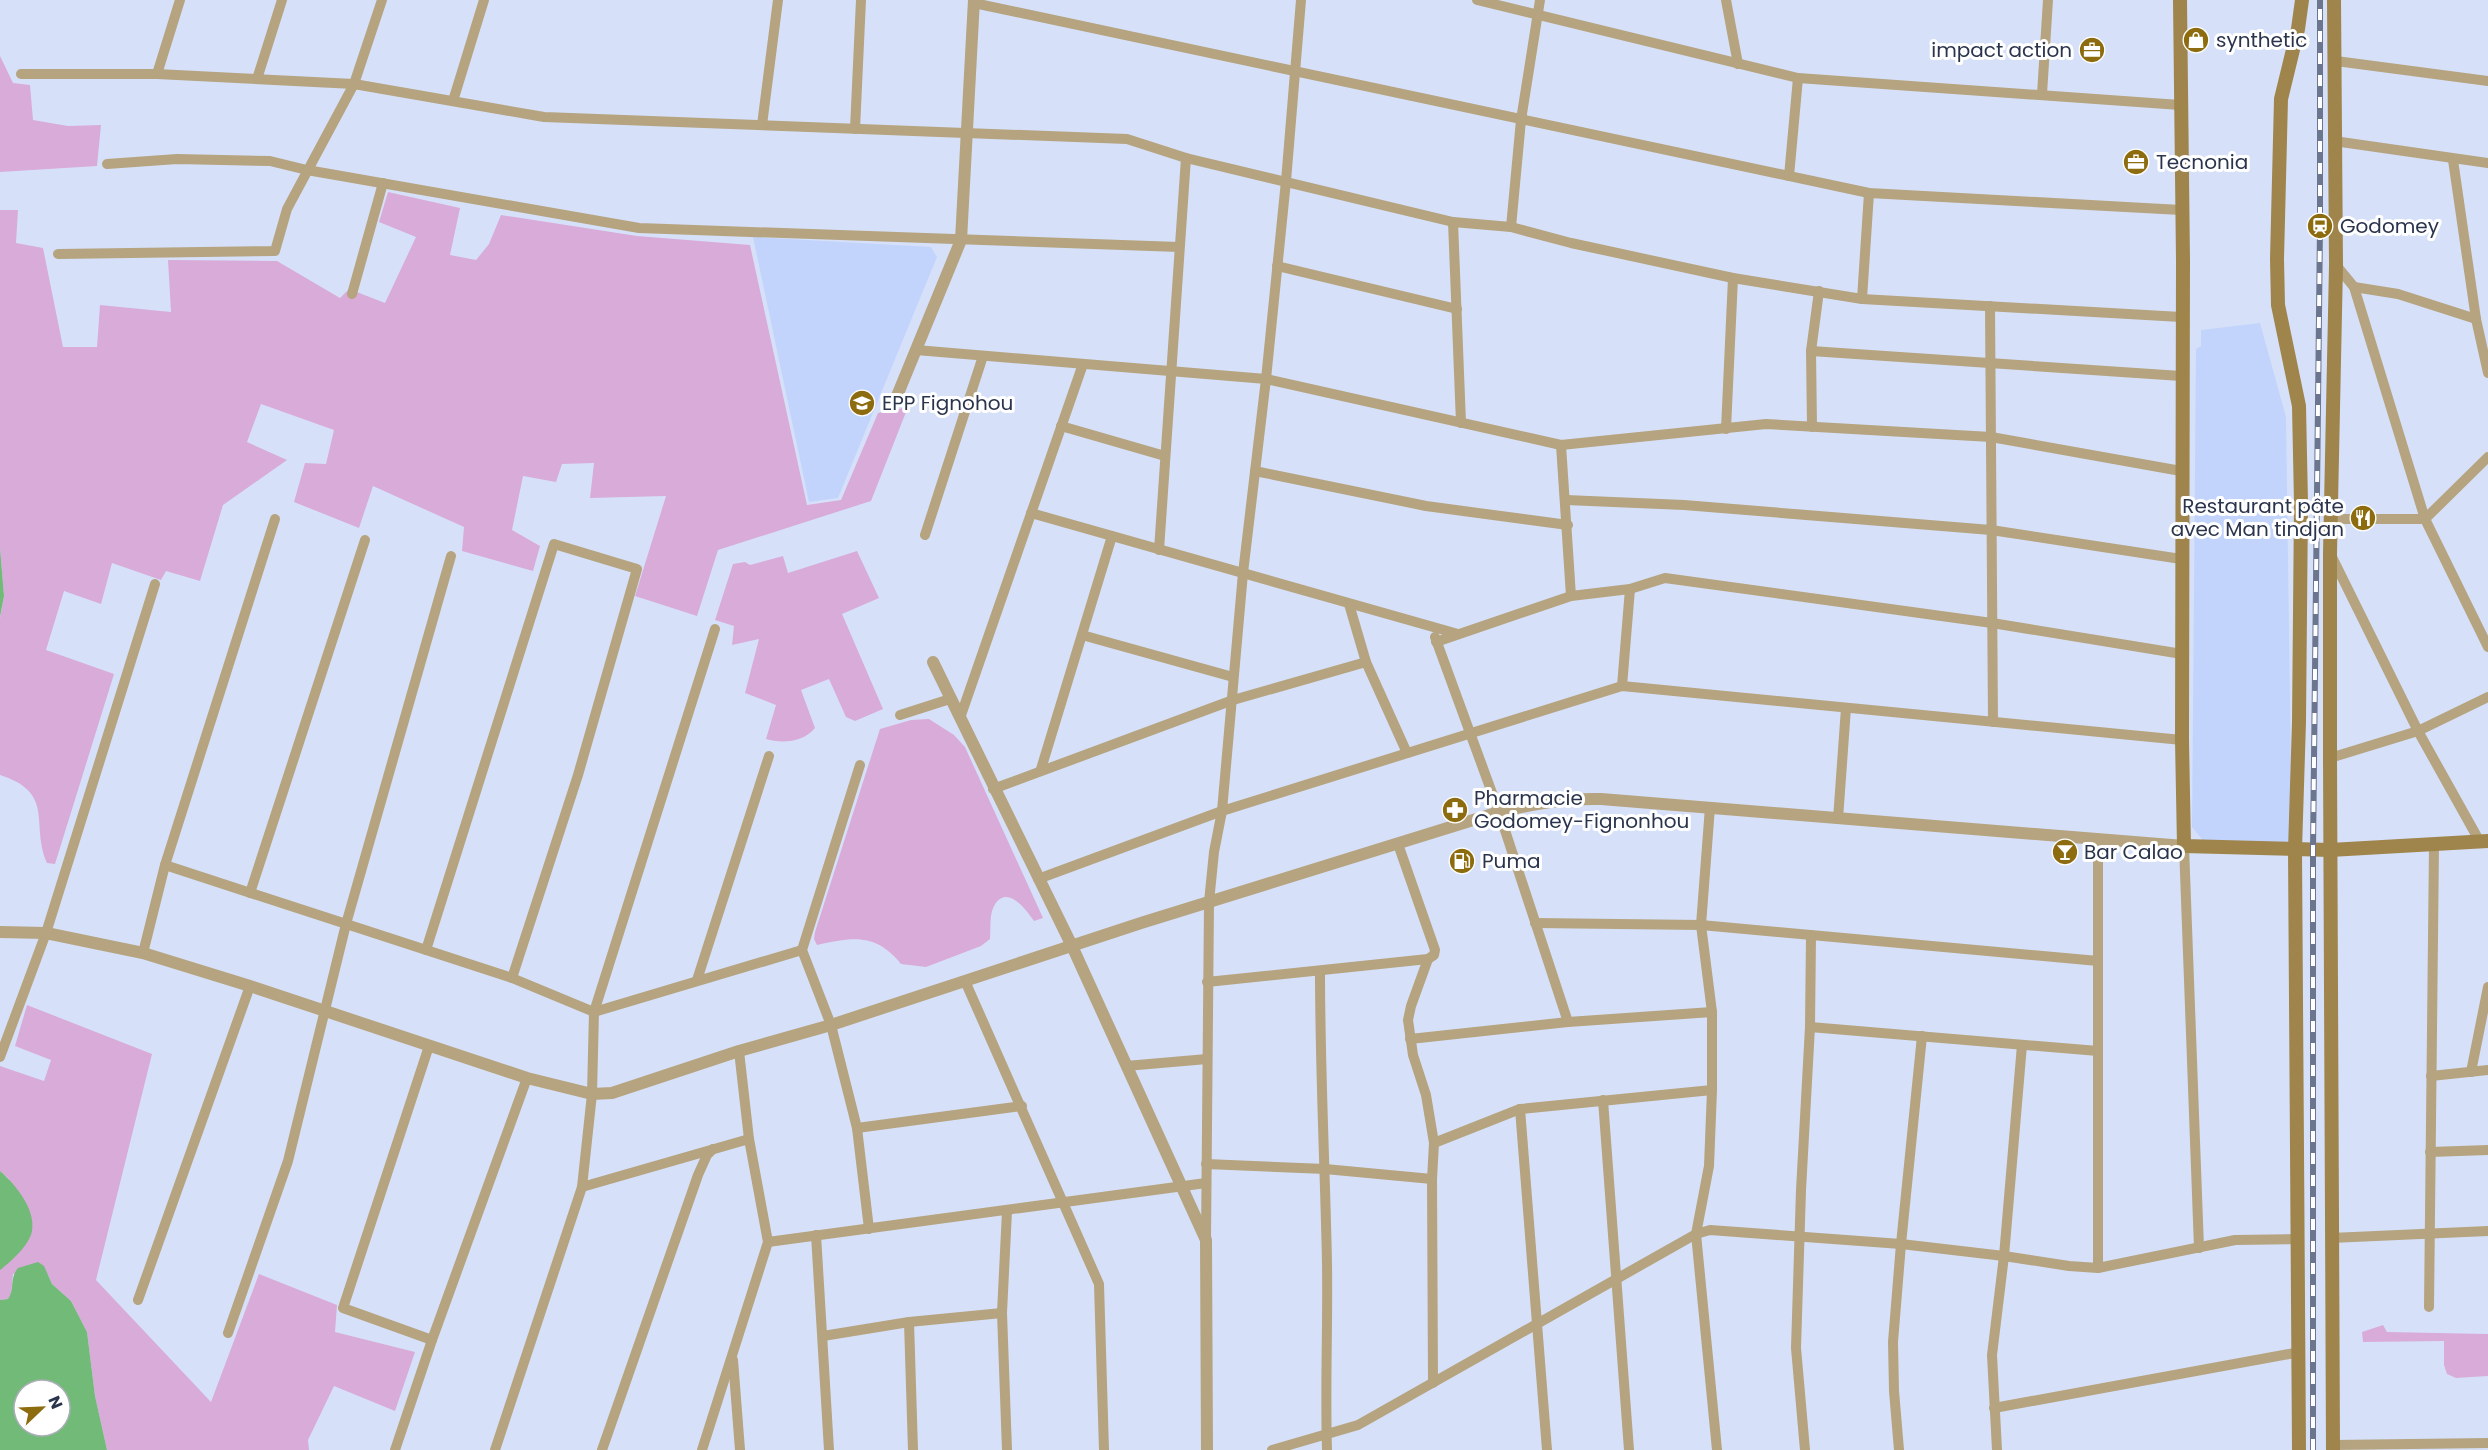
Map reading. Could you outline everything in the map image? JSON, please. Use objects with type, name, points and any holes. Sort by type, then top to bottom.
[{"type":"main road","points":[[2180,0],[2181,654],[2184,846],[2330,850],[2484,842]]},
{"type":"main road","points":[[2299,1450],[2295,850],[2299,722],[2299,406],[2280,324],[2277,259],[2281,99],[2298,29],[2302,0]]},
{"type":"main road","points":[[2333,1447],[2330,553],[2336,265],[2334,0]]},
{"type":"street","points":[[157,74],[180,0]]},
{"type":"street","points":[[257,79],[282,0]]},
{"type":"street","points":[[58,254],[275,251],[287,209],[354,84],[382,0]]},
{"type":"street","points":[[453,101],[484,0]]},
{"type":"street","points":[[762,125],[778,0]]},
{"type":"street","points":[[855,129],[861,0]]},
{"type":"street","points":[[1207,1450],[1206,1164],[1209,902],[1214,852],[1222,811],[1242,573],[1266,379],[1301,0]]},
{"type":"street","points":[[1477,0],[1798,78],[2180,105]]},
{"type":"street","points":[[1511,226],[1521,120],[1540,0]]},
{"type":"street","points":[[1726,0],[1738,64]]},
{"type":"street","points":[[2042,94],[2048,0]]},
{"type":"street","points":[[897,396],[961,240],[974,2],[1869,193],[2181,210]]},
{"type":"street","points":[[2336,61],[2488,81]]},
{"type":"street","points":[[21,74],[157,74],[354,84],[544,117],[1127,139],[1186,158],[1453,222],[1511,226],[1571,243],[1733,278],[1862,298],[2181,317]]},
{"type":"street","points":[[1790,176],[1798,78]]},
{"type":"street","points":[[2334,141],[2453,160],[2488,163]]},
{"type":"street","points":[[1159,550],[1186,158]]},
{"type":"street","points":[[107,164],[177,159],[270,161],[307,170],[639,228],[1179,247]]},
{"type":"street","points":[[2453,160],[2476,319],[2488,373]]},
{"type":"street","points":[[352,294],[383,183]]},
{"type":"street","points":[[1862,298],[1869,193]]},
{"type":"street","points":[[1453,222],[1461,423]]},
{"type":"street","points":[[2336,265],[2354,287],[2425,519],[2488,647]]},
{"type":"street","points":[[1277,266],[1456,309]]},
{"type":"street","points":[[1726,429],[1733,278]]},
{"type":"street","points":[[2354,287],[2398,294],[2476,319]]},
{"type":"street","points":[[1812,427],[1811,351],[1819,291]]},
{"type":"street","points":[[1990,306],[1993,722]]},
{"type":"street","points":[[916,350],[1266,379],[1561,445],[1766,424],[1991,437],[2181,471]]},
{"type":"street","points":[[1811,351],[2181,376]]},
{"type":"street","points":[[925,535],[983,356]]},
{"type":"street","points":[[960,718],[1083,364]]},
{"type":"street","points":[[1061,426],[1165,456]]},
{"type":"street","points":[[1561,445],[1571,596]]},
{"type":"street","points":[[2331,519],[2425,519],[2488,457]]},
{"type":"street","points":[[1255,471],[1426,506],[1568,525]]},
{"type":"street","points":[[1566,500],[1684,505],[1991,530],[2181,559]]},
{"type":"street","points":[[1031,513],[1458,634]]},
{"type":"street","points":[[143,953],[165,865],[275,519]]},
{"type":"street","points":[[1041,769],[1112,536]]},
{"type":"street","points":[[250,893],[365,540]]},
{"type":"street","points":[[426,950],[554,544],[637,569],[578,775],[512,978]]},
{"type":"street","points":[[2330,553],[2418,731],[2484,842]]},
{"type":"street","points":[[228,1333],[288,1161],[346,924],[452,556]]},
{"type":"street","points":[[1436,642],[1571,596],[1630,589],[1665,578],[1992,623],[2181,654]]},
{"type":"street","points":[[0,1057],[46,933],[155,584]]},
{"type":"street","points":[[1622,686],[1630,589]]},
{"type":"street","points":[[1349,604],[1366,662],[1407,753]]},
{"type":"street","points":[[1432,627],[1499,812],[1568,1022]]},
{"type":"street","points":[[495,1450],[582,1187],[592,1094],[594,1012],[715,629]]},
{"type":"street","points":[[1082,635],[1233,677]]},
{"type":"street","points":[[933,662],[993,789],[1072,946],[1206,1240]]},
{"type":"street","points":[[993,789],[1041,769],[1233,700],[1366,662]]},
{"type":"street","points":[[1038,879],[1222,811],[1622,686],[2182,740]]},
{"type":"street","points":[[2330,758],[2418,731],[2488,697]]},
{"type":"street","points":[[900,715],[950,699]]},
{"type":"street","points":[[1838,819],[1846,708]]},
{"type":"street","points":[[697,980],[768,756]]},
{"type":"street","points":[[860,765],[802,950],[831,1025],[856,1128],[869,1229]]},
{"type":"street","points":[[0,933],[46,933],[143,953],[527,1078],[592,1094],[612,1093],[739,1051],[831,1025],[1209,902],[1499,812],[1573,798],[2184,846],[2199,1248]]},
{"type":"street","points":[[1710,807],[1701,925],[1712,1012],[1712,1090],[1709,1166],[1696,1234],[1717,1450]]},
{"type":"street","points":[[2098,839],[2098,1268]]},
{"type":"street","points":[[1207,982],[1428,959],[1434,955],[1435,950],[1398,844]]},
{"type":"street","points":[[2429,1307],[2434,845]]},
{"type":"street","points":[[165,865],[512,978],[594,1012],[802,950]]},
{"type":"street","points":[[1535,923],[1701,925],[2098,961]]},
{"type":"street","points":[[1805,1450],[1796,1348],[1801,1190],[1810,1027],[1811,935]]},
{"type":"street","points":[[1428,959],[1408,1020],[1410,1039],[1426,1095],[1434,1143],[1432,1383]]},
{"type":"street","points":[[1320,971],[1328,1450]]},
{"type":"street","points":[[965,981],[1099,1284],[1104,1450]]},
{"type":"street","points":[[138,1300],[250,986]]},
{"type":"street","points":[[2470,1072],[2488,987]]},
{"type":"street","points":[[1410,1039],[1568,1022],[1712,1012]]},
{"type":"street","points":[[1810,1027],[2098,1051]]},
{"type":"street","points":[[1899,1450],[1893,1342],[1900,1244],[1922,1036]]},
{"type":"street","points":[[1997,1450],[1992,1354],[2004,1256],[2022,1045]]},
{"type":"street","points":[[429,1046],[343,1308],[432,1340]]},
{"type":"street","points":[[702,1450],[768,1242],[749,1139],[739,1051]]},
{"type":"street","points":[[1126,1066],[1207,1059]]},
{"type":"street","points":[[2431,1076],[2488,1070]]},
{"type":"street","points":[[395,1450],[432,1340],[527,1078]]},
{"type":"street","points":[[1434,1143],[1520,1109],[1712,1090]]},
{"type":"street","points":[[1604,1101],[1629,1450]]},
{"type":"street","points":[[856,1128],[1022,1106]]},
{"type":"street","points":[[1520,1109],[1547,1450]]},
{"type":"street","points":[[582,1187],[749,1139]]},
{"type":"street","points":[[602,1450],[698,1175],[707,1155],[713,1149]]},
{"type":"street","points":[[2430,1152],[2488,1150]]},
{"type":"street","points":[[1206,1164],[1325,1170],[1432,1179]]},
{"type":"street","points":[[768,1242],[1206,1184]]},
{"type":"street","points":[[1007,1211],[1002,1313],[1007,1450]]},
{"type":"street","points":[[1272,1450],[1358,1425],[1696,1234],[1710,1230],[1726,1229],[1900,1244],[2098,1268],[2235,1239],[2298,1239]]},
{"type":"street","points":[[2331,1238],[2488,1231]]},
{"type":"street","points":[[816,1235],[829,1450]]},
{"type":"street","points":[[822,1336],[909,1322],[1002,1313]]},
{"type":"street","points":[[909,1322],[914,1450]]},
{"type":"street","points":[[1994,1408],[2300,1352]]},
{"type":"street","points":[[733,1354],[740,1450]]},
{"type":"street","points":[[2333,1447],[2426,1447],[2488,1443]]},
{"type":"shaded area","points":[[0,56],[13,83],[30,85],[33,120],[68,126],[101,125],[97,166],[0,172]]},
{"type":"shaded area","points":[[388,192],[460,208],[450,255],[476,260],[489,244],[501,215],[637,236],[750,245],[807,505],[841,500],[878,413],[908,407],[871,501],[718,550],[697,616],[635,596],[666,496],[590,498],[594,463],[562,464],[556,482],[523,476],[512,530],[540,546],[533,571],[462,551],[464,527],[373,486],[359,528],[294,502],[305,463],[326,464],[334,430],[261,404],[247,442],[287,460],[223,505],[200,581],[166,571],[161,580],[112,563],[101,604],[64,591],[46,650],[114,674],[55,864],[47,863],[42,849],[35,800],[29,791],[17,782],[0,775],[0,618],[4,596],[0,548],[0,210],[18,210],[16,243],[43,248],[63,347],[97,347],[100,305],[171,312],[168,260],[277,261],[340,298],[349,289],[385,303],[416,237],[379,222]]},
{"type":"shaded area","points":[[753,237],[931,247],[937,257],[838,498],[809,502]]},
{"type":"shaded area","points":[[2260,323],[2286,417],[2292,849],[2205,843],[2192,827],[2196,349],[2201,346],[2201,330]]},
{"type":"shaded area","points":[[0,548],[4,596],[0,617]]},
{"type":"shaded area","points":[[857,551],[879,598],[842,614],[883,709],[855,721],[846,717],[829,679],[801,690],[815,728],[810,733],[792,741],[766,739],[776,705],[745,693],[759,639],[732,645],[734,626],[715,620],[733,564],[745,562],[750,565],[783,556],[788,573]]},
{"type":"shaded area","points":[[929,719],[954,735],[965,747],[1043,918],[1034,921],[1016,901],[1005,897],[999,900],[992,910],[990,939],[981,946],[926,967],[901,964],[892,954],[873,942],[853,939],[817,945],[814,939],[815,932],[880,729],[911,720]]},
{"type":"shaded area","points":[[27,1005],[152,1054],[96,1280],[211,1402],[259,1274],[337,1305],[335,1332],[415,1352],[395,1411],[334,1386],[308,1440],[309,1450],[107,1450],[95,1396],[87,1332],[71,1301],[52,1284],[48,1275],[13,1274],[11,1295],[8,1299],[0,1300],[0,1270],[9,1179],[0,1171],[0,1066],[44,1081],[51,1060],[15,1046]]},
{"type":"shaded area","points":[[0,1171],[12,1183],[28,1206],[32,1231],[24,1247],[0,1270]]},
{"type":"shaded area","points":[[38,1262],[44,1266],[52,1284],[71,1301],[87,1332],[95,1396],[107,1450],[0,1450],[0,1300],[8,1299],[10,1296],[18,1268]]},
{"type":"shaded area","points":[[2383,1325],[2387,1332],[2488,1334],[2488,1376],[2456,1378],[2447,1374],[2444,1365],[2444,1341],[2363,1342],[2362,1332]]},
{"type":"railway","points":[[2313,1450],[2313,850],[2320,226],[2320,0]]},
{"type":"place","name":"synthetic","points":[[2196,40]]},
{"type":"place","name":"impact action","points":[[2092,50]]},
{"type":"place","name":"Tecnonia","points":[[2136,162]]},
{"type":"place","name":"Godomey","points":[[2320,226]]},
{"type":"place","name":"EPP Fignohou","points":[[862,403]]},
{"type":"place","name":"Restaurant pâte avec Man tindjan","points":[[2363,518]]},
{"type":"place","name":"Pharmacie Godomey-Fignonhou","points":[[1455,810]]},
{"type":"place","name":"Bar Calao","points":[[2065,852]]},
{"type":"place","name":"Puma","points":[[1462,861]]}]
